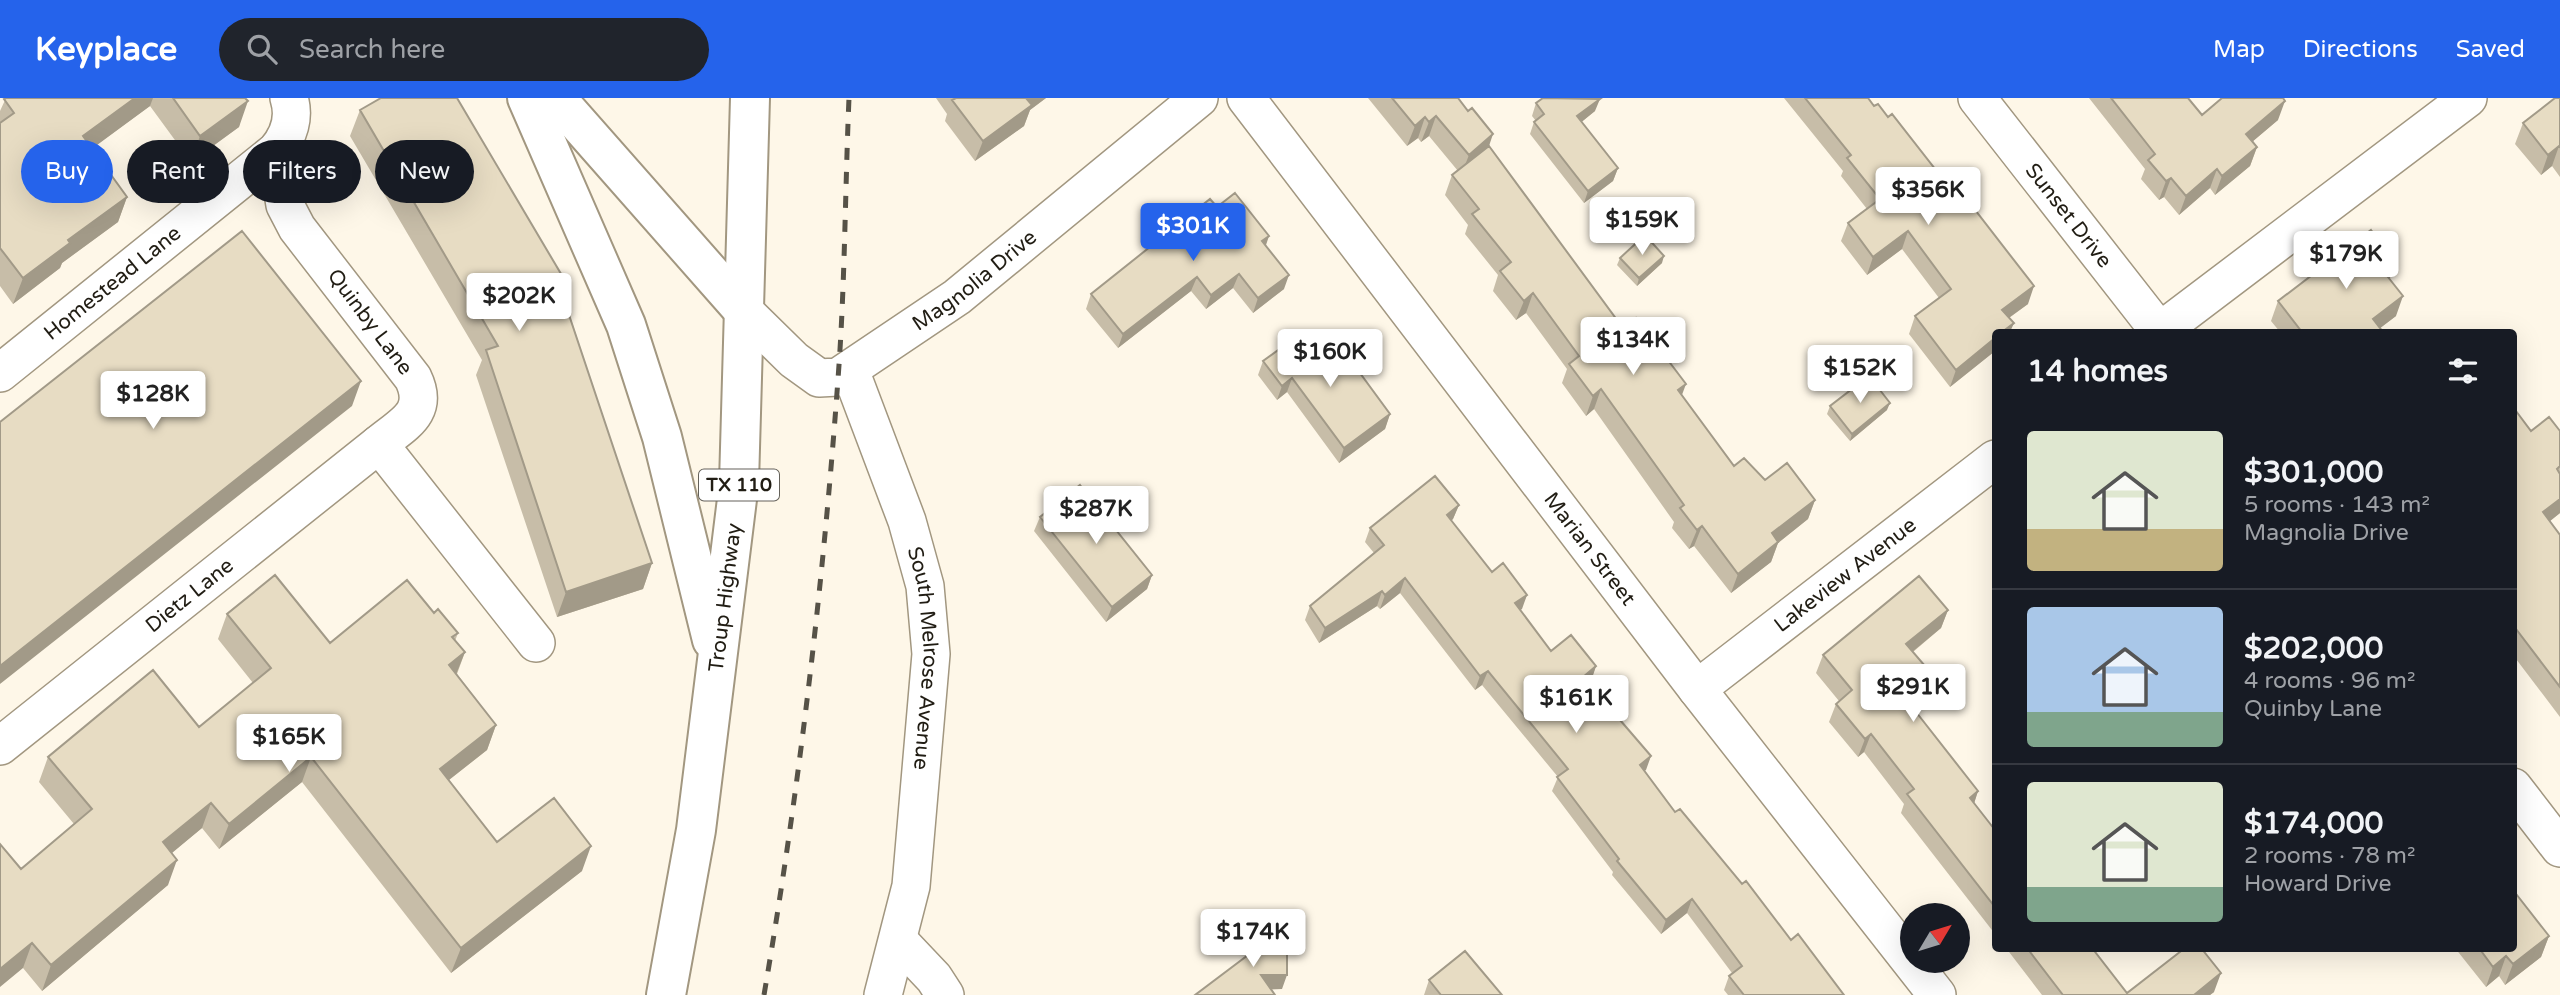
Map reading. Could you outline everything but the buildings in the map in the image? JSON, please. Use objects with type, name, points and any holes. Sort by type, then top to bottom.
[{"type":"main road","points":[[527,98],[605,276],[645,381],[717,659]]},
{"type":"main road","points":[[556,98],[742,309]]},
{"type":"main road","name":"TX 110","points":[[742,309],[750,98]]},
{"type":"main road","name":"Troup Highway","points":[[666,995],[696,831],[739,483],[742,309]]},
{"type":"street","name":"Homestead Lane","points":[[285,140],[291,122],[289,98]]},
{"type":"street","name":"Magnolia Drive","points":[[742,309],[794,360],[819,378],[838,377],[957,297],[1199,98]]},
{"type":"street","name":"Marian Street","points":[[1246,98],[1697,690],[1937,995]]},
{"type":"street","name":"Sunset Drive","points":[[1977,98],[2157,329]]},
{"type":"street","points":[[2163,329],[2468,98]]},
{"type":"street","name":"Homestead Lane","points":[[0,373],[243,178]]},
{"type":"street","name":"Quinby Lane","points":[[285,203],[297,228],[413,378],[420,393],[419,404],[413,414],[379,444]]},
{"type":"street","name":"South Melrose Avenue","points":[[850,370],[907,520],[925,586],[930,654],[911,886],[883,995]]},
{"type":"street","points":[[379,444],[536,643]]},
{"type":"street","name":"Dietz Lane","points":[[0,746],[379,444]]},
{"type":"street","name":"Lakeview Avenue","points":[[1697,690],[1992,461]]},
{"type":"street","points":[[2517,792],[2560,848]]},
{"type":"street","points":[[898,940],[934,978],[945,995]]},
{"type":"railway","points":[[764,995],[799,765],[825,534],[844,274],[849,98]]}]
